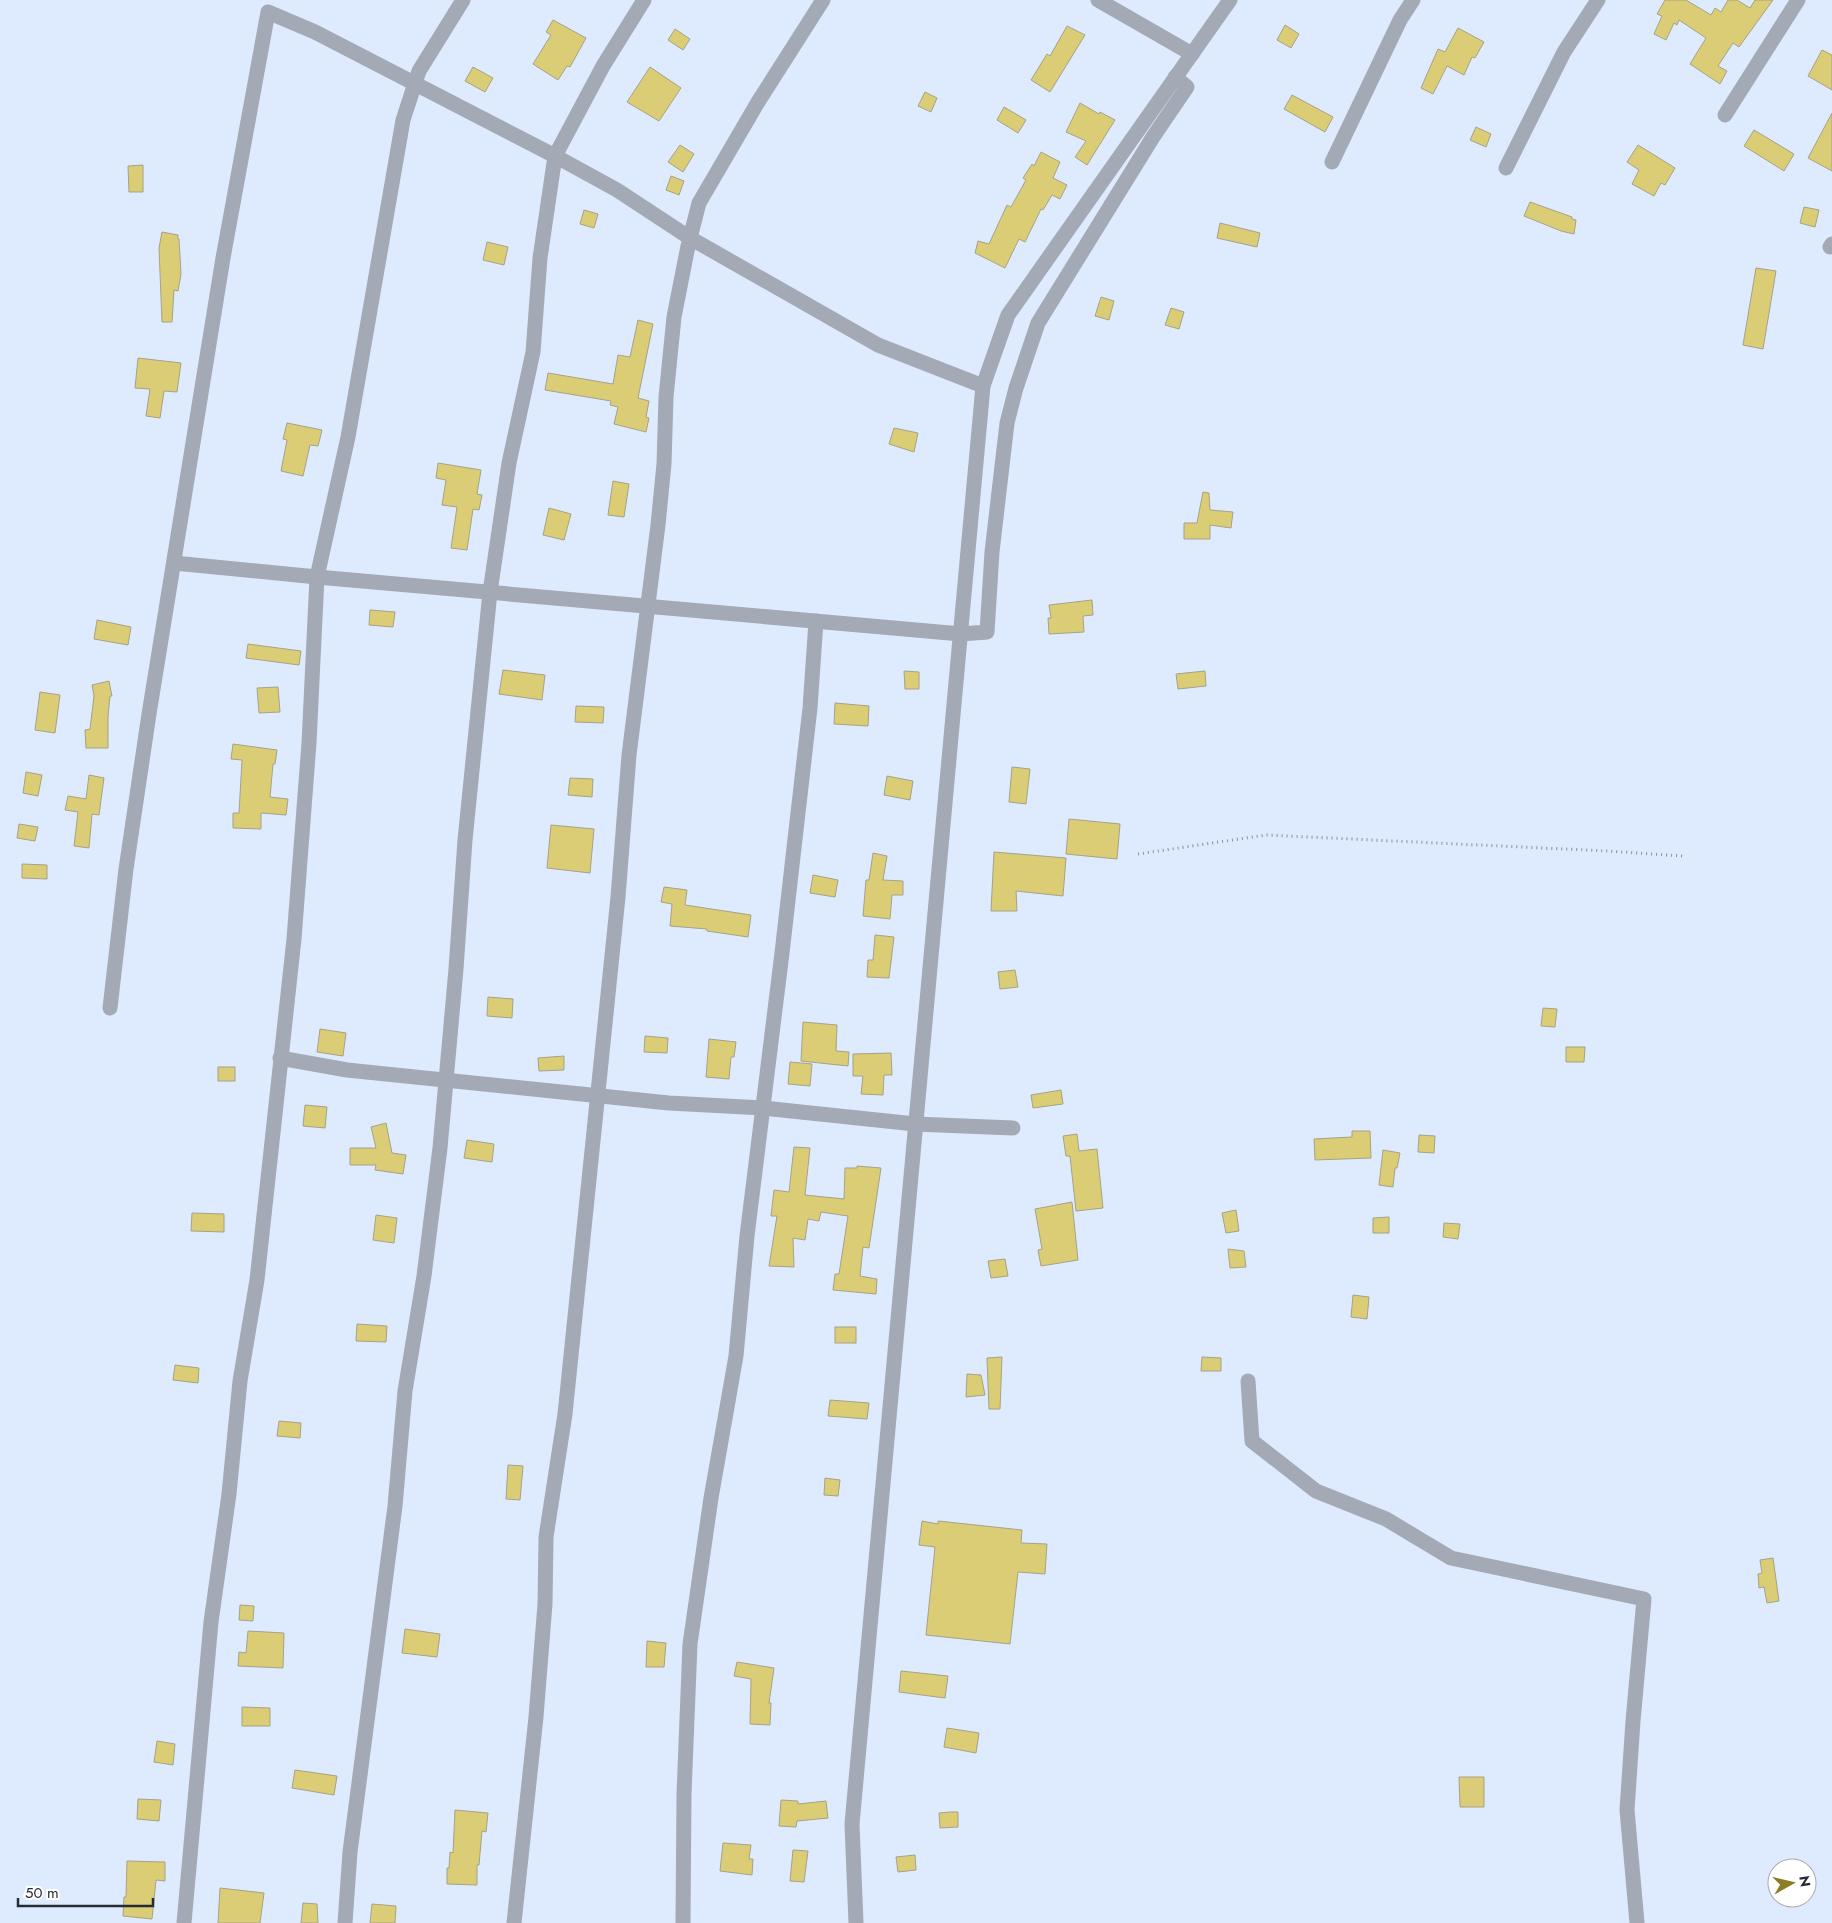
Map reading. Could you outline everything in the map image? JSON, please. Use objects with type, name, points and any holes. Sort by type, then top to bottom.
[{"type":"street","points":[[184,1923],[211,1622],[229,1494],[240,1381],[257,1280],[294,940],[303,845],[317,577],[348,437],[403,120],[419,71],[463,0]]},
{"type":"street","points":[[345,1923],[350,1852],[387,1575],[405,1390],[424,1276],[446,1081],[465,840],[490,592],[509,463],[533,352],[540,258],[555,156],[604,66],[644,0]]},
{"type":"street","points":[[514,1923],[536,1718],[545,1604],[546,1537],[565,1414],[599,1095],[605,1014],[618,897],[629,755],[649,606],[664,464],[666,397],[674,317],[699,203],[758,102],[824,0]]},
{"type":"street","points":[[1098,0],[1192,54]]},
{"type":"street","points":[[856,1923],[852,1824],[983,386],[1008,315],[1230,0]]},
{"type":"street","points":[[1332,162],[1400,20],[1413,0]]},
{"type":"street","points":[[1506,168],[1564,52],[1598,0]]},
{"type":"street","points":[[1725,115],[1798,0]]},
{"type":"street","points":[[110,1008],[126,869],[174,563],[223,258],[268,12],[315,32],[555,156],[617,190],[690,238],[878,345],[983,386]]},
{"type":"street","points":[[174,563],[961,634],[987,632],[992,552],[1007,423],[1016,388],[1038,323],[1153,137],[1187,87],[1175,78]]},
{"type":"street","points":[[683,1923],[684,1794],[690,1644],[710,1498],[736,1356],[747,1236],[810,708],[816,621]]},
{"type":"street","points":[[280,1058],[348,1070],[669,1103],[763,1108],[915,1124],[1013,1128]]},
{"type":"street","points":[[1248,1381],[1252,1441],[1316,1491],[1386,1519],[1451,1558],[1644,1599],[1632,1721],[1627,1810],[1636,1923]]},
{"type":"path","points":[[1138,854],[1266,835],[1683,856]]},
{"type":"building","points":[[1665,0],[1686,0],[1711,15],[1715,8],[1721,12],[1728,0],[1737,0],[1750,8],[1755,0],[1773,0],[1739,47],[1733,43],[1718,66],[1727,71],[1720,84],[1690,64],[1706,38],[1679,20],[1677,25],[1674,23],[1666,40],[1654,34],[1662,16],[1657,14]]},
{"type":"building","points":[[553,20],[586,38],[570,67],[567,66],[558,80],[533,64],[551,35],[546,32]]},
{"type":"building","points":[[1285,25],[1299,34],[1291,48],[1277,40]]},
{"type":"building","points":[[1067,26],[1085,35],[1050,92],[1031,80],[1047,54],[1050,56]]},
{"type":"building","points":[[1458,28],[1484,42],[1475,58],[1472,57],[1464,75],[1447,66],[1433,94],[1421,88],[1438,49],[1445,52]]},
{"type":"building","points":[[675,29],[690,39],[683,50],[668,40]]},
{"type":"building","points":[[1822,50],[1832,55],[1832,90],[1808,76]]},
{"type":"building","points":[[473,67],[493,78],[485,92],[465,81]]},
{"type":"building","points":[[650,67],[681,88],[659,121],[627,102]]},
{"type":"building","points":[[925,92],[937,98],[931,112],[918,106]]},
{"type":"building","points":[[1292,95],[1333,117],[1325,132],[1284,109]]},
{"type":"building","points":[[1080,103],[1099,114],[1100,112],[1115,120],[1087,165],[1075,157],[1086,141],[1066,132]]},
{"type":"building","points":[[1004,107],[1026,120],[1018,133],[997,120]]},
{"type":"building","points":[[1832,113],[1832,171],[1808,158]]},
{"type":"building","points":[[1476,127],[1491,134],[1486,147],[1470,140]]},
{"type":"building","points":[[1754,130],[1794,154],[1784,171],[1744,146]]},
{"type":"building","points":[[680,145],[694,154],[683,172],[668,162]]},
{"type":"building","points":[[1638,145],[1675,168],[1665,185],[1661,183],[1654,196],[1632,184],[1639,170],[1627,162]]},
{"type":"building","points":[[1041,152],[1060,162],[1053,178],[1067,185],[1060,199],[1052,195],[1043,210],[1041,209],[1025,242],[1019,239],[1005,268],[975,253],[978,241],[989,244],[1007,205],[1011,207],[1026,180],[1023,178],[1032,164],[1034,166]]},
{"type":"building","points":[[143,165],[143,192],[129,192],[128,166]]},
{"type":"building","points":[[671,176],[684,181],[679,195],[666,190]]},
{"type":"building","points":[[1530,202],[1572,217],[1572,219],[1576,220],[1574,234],[1561,231],[1524,216]]},
{"type":"building","points":[[1804,207],[1819,210],[1815,227],[1800,223]]},
{"type":"building","points":[[584,210],[598,214],[594,228],[580,224]]},
{"type":"building","points":[[1220,223],[1260,233],[1257,247],[1217,238]]},
{"type":"building","points":[[162,232],[178,235],[179,239],[181,274],[178,291],[174,290],[172,322],[162,322],[159,248]]},
{"type":"building","points":[[487,242],[508,247],[504,265],[483,260]]},
{"type":"building","points":[[1756,268],[1776,271],[1763,349],[1743,345]]},
{"type":"building","points":[[1101,297],[1114,301],[1109,320],[1095,316]]},
{"type":"building","points":[[1171,308],[1184,312],[1179,329],[1165,325]]},
{"type":"building","points":[[638,320],[653,324],[638,398],[649,401],[646,417],[649,418],[646,432],[614,424],[618,407],[610,405],[611,401],[545,390],[548,373],[613,384],[618,355],[630,357]]},
{"type":"building","points":[[138,358],[181,363],[177,392],[164,391],[160,418],[146,416],[150,389],[135,388]]},
{"type":"building","points":[[287,423],[322,430],[318,446],[310,445],[303,476],[281,471],[287,440],[283,439]]},
{"type":"building","points":[[894,428],[918,433],[914,452],[889,444]]},
{"type":"building","points":[[438,463],[481,470],[477,494],[482,495],[479,510],[473,509],[467,550],[451,548],[457,507],[442,505],[446,480],[436,478]]},
{"type":"building","points":[[613,481],[629,484],[624,517],[608,515]]},
{"type":"building","points":[[1203,492],[1209,493],[1210,510],[1233,512],[1231,528],[1210,525],[1210,539],[1184,539],[1184,523],[1197,523]]},
{"type":"building","points":[[549,508],[571,514],[564,540],[543,535]]},
{"type":"building","points":[[1092,600],[1093,615],[1083,616],[1084,632],[1049,634],[1048,618],[1051,618],[1049,605]]},
{"type":"building","points":[[370,610],[395,612],[393,627],[369,625]]},
{"type":"building","points":[[97,620],[131,627],[128,645],[94,639]]},
{"type":"building","points":[[248,644],[301,651],[299,665],[246,658]]},
{"type":"building","points":[[503,670],[545,675],[542,700],[499,694]]},
{"type":"building","points":[[904,671],[919,672],[919,689],[905,689]]},
{"type":"building","points":[[1205,671],[1206,686],[1178,689],[1176,674]]},
{"type":"building","points":[[109,681],[112,696],[110,696],[108,716],[108,748],[86,748],[85,730],[90,729],[94,696],[92,685]]},
{"type":"building","points":[[278,687],[280,712],[259,713],[257,688]]},
{"type":"building","points":[[40,692],[60,695],[55,733],[35,730]]},
{"type":"building","points":[[835,703],[869,706],[868,726],[834,724]]},
{"type":"building","points":[[576,706],[604,707],[603,723],[575,722]]},
{"type":"building","points":[[233,744],[277,750],[275,764],[273,764],[270,797],[288,799],[286,815],[261,813],[261,829],[233,828],[233,813],[239,813],[242,760],[231,759]]},
{"type":"building","points":[[1012,767],[1030,769],[1026,804],[1009,802]]},
{"type":"building","points":[[26,772],[42,775],[38,796],[23,793]]},
{"type":"building","points":[[89,775],[104,778],[99,815],[92,814],[89,848],[74,846],[78,812],[65,810],[68,796],[86,799]]},
{"type":"building","points":[[887,776],[913,781],[910,800],[884,795]]},
{"type":"building","points":[[570,778],[593,779],[592,797],[568,795]]},
{"type":"building","points":[[1069,819],[1120,824],[1117,859],[1066,854]]},
{"type":"building","points":[[19,824],[38,827],[35,841],[17,838]]},
{"type":"building","points":[[551,825],[594,829],[590,873],[547,868]]},
{"type":"building","points":[[994,852],[1066,858],[1063,896],[1016,891],[1017,911],[991,911]]},
{"type":"building","points":[[873,853],[887,856],[883,880],[903,881],[903,895],[892,895],[890,919],[863,916],[866,880],[869,880]]},
{"type":"building","points":[[22,864],[47,865],[47,879],[22,878]]},
{"type":"building","points":[[813,875],[838,880],[835,897],[810,893]]},
{"type":"building","points":[[664,887],[687,890],[685,905],[751,915],[748,937],[707,931],[707,929],[670,926],[672,904],[661,902]]},
{"type":"building","points":[[875,935],[894,937],[889,978],[867,977],[868,960],[873,960]]},
{"type":"building","points":[[1015,970],[1018,987],[1000,989],[998,972]]},
{"type":"building","points":[[488,997],[513,999],[512,1018],[487,1016]]},
{"type":"building","points":[[1543,1008],[1557,1009],[1555,1027],[1541,1026]]},
{"type":"building","points":[[803,1022],[837,1025],[836,1051],[849,1052],[848,1066],[801,1061]]},
{"type":"building","points":[[320,1029],[346,1033],[343,1056],[317,1052]]},
{"type":"building","points":[[645,1036],[668,1038],[667,1053],[644,1052]]},
{"type":"building","points":[[709,1039],[736,1042],[734,1057],[731,1057],[729,1079],[706,1077]]},
{"type":"building","points":[[1566,1047],[1585,1047],[1584,1062],[1566,1062]]},
{"type":"building","points":[[891,1053],[892,1075],[884,1075],[883,1095],[861,1094],[863,1076],[853,1076],[853,1054]]},
{"type":"building","points":[[564,1056],[564,1070],[539,1071],[538,1058]]},
{"type":"building","points":[[790,1062],[812,1064],[810,1086],[788,1084]]},
{"type":"building","points":[[218,1067],[235,1067],[235,1081],[218,1081]]},
{"type":"building","points":[[1061,1090],[1063,1104],[1033,1108],[1031,1095]]},
{"type":"building","points":[[305,1105],[327,1107],[325,1128],[303,1126]]},
{"type":"building","points":[[386,1123],[392,1153],[406,1155],[403,1174],[375,1170],[376,1165],[350,1165],[350,1148],[376,1148],[371,1127]]},
{"type":"building","points":[[1352,1131],[1370,1131],[1371,1158],[1315,1160],[1314,1139],[1352,1137]]},
{"type":"building","points":[[1077,1134],[1079,1151],[1097,1149],[1103,1208],[1076,1211],[1070,1156],[1066,1156],[1063,1136]]},
{"type":"building","points":[[1419,1135],[1435,1136],[1434,1153],[1418,1152]]},
{"type":"building","points":[[467,1140],[494,1144],[492,1162],[464,1158]]},
{"type":"building","points":[[794,1147],[810,1148],[805,1195],[844,1199],[845,1168],[857,1168],[857,1166],[881,1168],[869,1248],[863,1247],[860,1276],[877,1279],[876,1294],[833,1290],[835,1274],[839,1274],[848,1216],[821,1212],[819,1221],[808,1219],[805,1240],[793,1238],[794,1267],[769,1266],[777,1216],[771,1216],[774,1190],[789,1192]]},
{"type":"building","points":[[1383,1150],[1400,1153],[1397,1168],[1395,1168],[1393,1187],[1379,1185]]},
{"type":"building","points":[[1072,1202],[1078,1260],[1041,1266],[1038,1250],[1042,1249],[1035,1209]]},
{"type":"building","points":[[1236,1210],[1239,1231],[1226,1233],[1222,1213]]},
{"type":"building","points":[[192,1213],[224,1214],[224,1232],[191,1231]]},
{"type":"building","points":[[376,1215],[397,1218],[394,1243],[373,1240]]},
{"type":"building","points":[[1389,1217],[1389,1233],[1373,1233],[1373,1218]]},
{"type":"building","points":[[1444,1223],[1460,1224],[1458,1239],[1443,1237]]},
{"type":"building","points":[[1228,1249],[1244,1251],[1246,1267],[1230,1268]]},
{"type":"building","points":[[1005,1259],[1008,1276],[991,1278],[988,1261]]},
{"type":"building","points":[[1353,1295],[1369,1297],[1367,1319],[1351,1317]]},
{"type":"building","points":[[357,1324],[387,1326],[386,1342],[356,1341]]},
{"type":"building","points":[[835,1327],[856,1327],[856,1343],[835,1343]]},
{"type":"building","points":[[1002,1357],[1000,1409],[989,1409],[987,1358]]},
{"type":"building","points":[[1202,1357],[1221,1358],[1221,1371],[1201,1371]]},
{"type":"building","points":[[175,1365],[199,1368],[198,1383],[173,1380]]},
{"type":"building","points":[[967,1374],[981,1375],[985,1395],[966,1397]]},
{"type":"building","points":[[830,1400],[869,1403],[867,1419],[828,1416]]},
{"type":"building","points":[[279,1421],[301,1423],[300,1438],[277,1436]]},
{"type":"building","points":[[508,1465],[523,1466],[520,1500],[506,1499]]},
{"type":"building","points":[[825,1478],[840,1480],[838,1496],[824,1495]]},
{"type":"building","points":[[922,1521],[938,1524],[938,1521],[1022,1530],[1021,1543],[1047,1544],[1045,1574],[1018,1572],[1010,1644],[926,1635],[935,1547],[919,1545]]},
{"type":"building","points":[[1773,1558],[1779,1601],[1767,1603],[1764,1587],[1759,1588],[1758,1574],[1762,1573],[1760,1560]]},
{"type":"building","points":[[240,1605],[254,1606],[253,1621],[239,1620]]},
{"type":"building","points":[[405,1629],[440,1634],[437,1657],[402,1653]]},
{"type":"building","points":[[248,1631],[284,1633],[283,1668],[238,1666],[239,1652],[246,1653]]},
{"type":"building","points":[[647,1641],[666,1643],[664,1667],[646,1667]]},
{"type":"building","points":[[737,1662],[774,1668],[769,1703],[771,1703],[770,1725],[750,1724],[751,1679],[734,1676]]},
{"type":"building","points":[[901,1671],[948,1676],[945,1698],[899,1692]]},
{"type":"building","points":[[242,1707],[270,1708],[270,1726],[242,1726]]},
{"type":"building","points":[[947,1728],[979,1733],[976,1753],[944,1747]]},
{"type":"building","points":[[157,1741],[175,1744],[173,1765],[154,1762]]},
{"type":"building","points":[[295,1770],[337,1776],[334,1795],[292,1788]]},
{"type":"building","points":[[1459,1777],[1484,1777],[1484,1807],[1460,1807]]},
{"type":"building","points":[[138,1799],[161,1800],[159,1821],[137,1819]]},
{"type":"building","points":[[781,1800],[798,1801],[798,1804],[826,1801],[828,1818],[797,1821],[796,1827],[779,1826]]},
{"type":"building","points":[[455,1810],[488,1813],[486,1832],[482,1831],[479,1865],[477,1865],[477,1885],[447,1884],[450,1852],[453,1853]]},
{"type":"building","points":[[958,1812],[958,1827],[940,1828],[939,1813]]},
{"type":"building","points":[[723,1843],[751,1845],[749,1859],[753,1859],[752,1875],[720,1871]]},
{"type":"building","points":[[793,1850],[808,1851],[804,1882],[790,1881]]},
{"type":"building","points":[[915,1855],[916,1870],[898,1872],[896,1857]]},
{"type":"building","points":[[127,1861],[165,1862],[165,1881],[156,1880],[152,1919],[123,1916],[124,1897],[126,1897]]},
{"type":"building","points":[[220,1888],[264,1893],[260,1923],[218,1923]]},
{"type":"building","points":[[303,1903],[317,1904],[318,1923],[301,1923]]},
{"type":"building","points":[[372,1904],[396,1906],[395,1923],[370,1923]]}]
